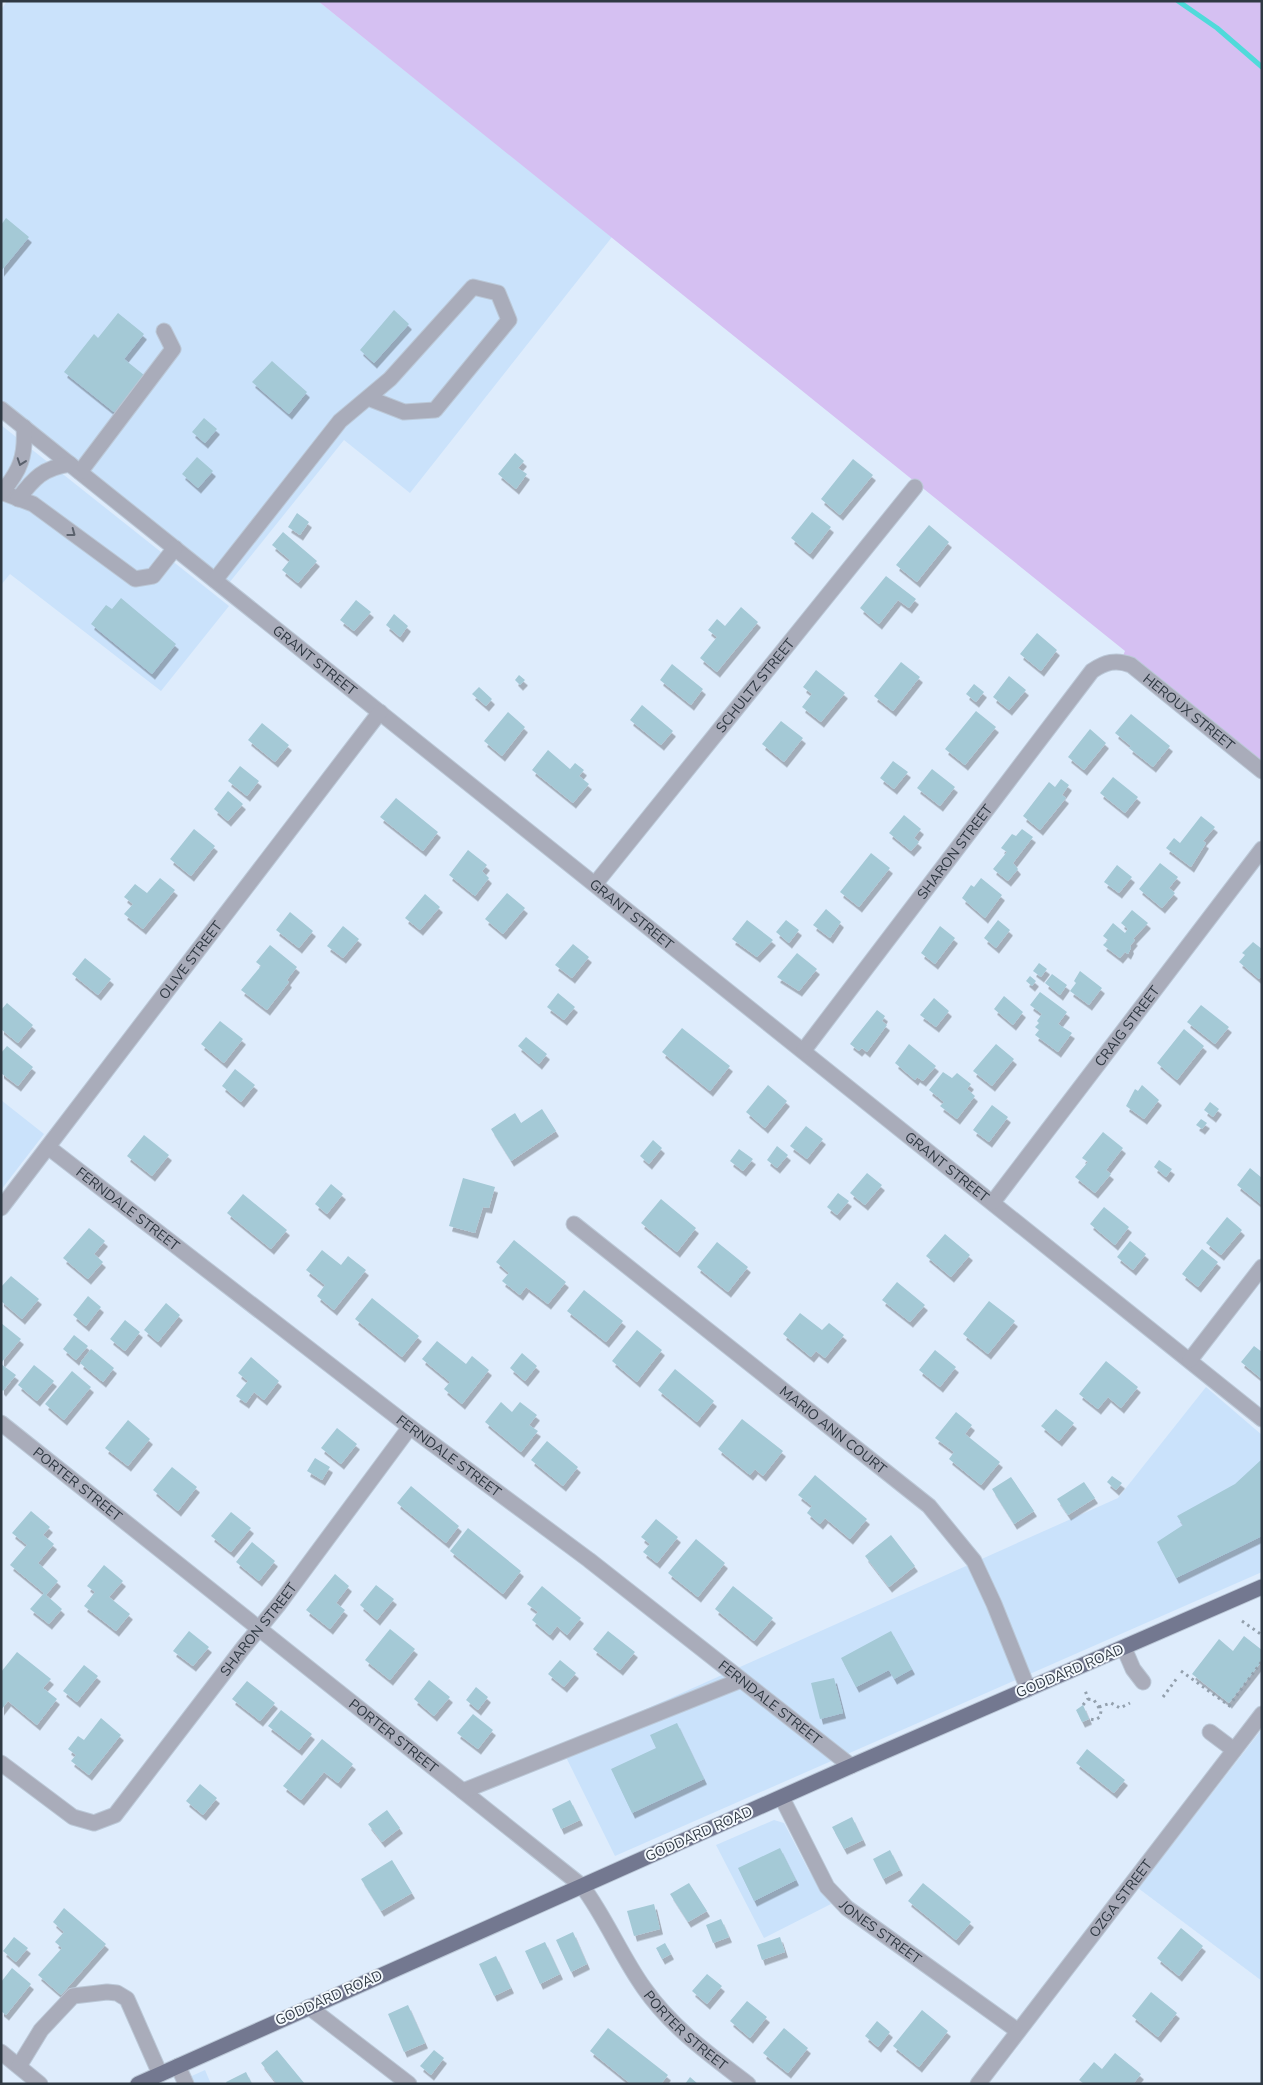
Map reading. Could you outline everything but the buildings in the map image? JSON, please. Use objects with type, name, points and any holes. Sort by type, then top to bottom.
[{"type":"main road","name":"GODDARD ROAD","points":[[138,2084],[851,1766],[1262,1587]]},
{"type":"street","points":[[214,580],[340,420],[390,379],[413,356],[473,286],[498,293],[509,320],[435,410],[404,412],[368,398]]},
{"type":"street","points":[[6,496],[52,466],[75,468],[173,349],[164,331]]},
{"type":"street","name":"GRANT STREET","points":[[1,409],[804,1050],[1262,1419]]},
{"type":"street","points":[[6,496],[20,468],[26,446],[24,427]]},
{"type":"street","name":"SCHULTZ STREET","points":[[595,884],[915,487]]},
{"type":"street","points":[[6,496],[33,504],[135,579],[153,576],[175,548]]},
{"type":"street","name":"HEROUX STREET","points":[[1112,661],[1132,665],[1262,771]]},
{"type":"street","name":"SHARON STREET","points":[[804,1050],[1092,671],[1102,664],[1112,661]]},
{"type":"street","name":"OLIVE STREET","points":[[1,1208],[380,712]]},
{"type":"street","name":"CRAIG STREET","points":[[993,1202],[1262,849]]},
{"type":"street","name":"FERNDALE STREET","points":[[48,1147],[410,1427],[589,1560],[851,1766]]},
{"type":"street","name":"MARIO ANN COURT","points":[[574,1224],[930,1506],[974,1561],[994,1604],[1028,1689]]},
{"type":"street","points":[[1190,1360],[1262,1267]]},
{"type":"street","name":"PORTER STREET","points":[[1,1423],[582,1886],[643,1987],[658,2006],[698,2045],[748,2084]]},
{"type":"street","name":"SHARON STREET","points":[[1,1763],[73,1817],[86,1822],[99,1821],[110,1818],[121,1810],[410,1427]]},
{"type":"street","points":[[1124,1648],[1133,1669],[1143,1682]]},
{"type":"street","points":[[463,1791],[741,1680]]},
{"type":"street","name":"OZGA STREET","points":[[978,2084],[1262,1714]]},
{"type":"street","points":[[1210,1732],[1234,1750]]},
{"type":"street","name":"JONES STREET","points":[[782,1798],[827,1887],[847,1908],[1018,2031]]},
{"type":"street","points":[[18,2066],[40,2030],[73,1996],[117,1992],[127,1999],[160,2074]]},
{"type":"street","points":[[309,2007],[390,2078],[409,2084]]},
{"type":"street","points":[[1,2052],[40,2084]]},
{"type":"street","points":[[178,2066],[186,2084]]},
{"type":"path","points":[[1242,1621],[1262,1635]]},
{"type":"path","points":[[1181,1671],[1230,1707],[1262,1661]]},
{"type":"path","points":[[1163,1697],[1177,1678]]},
{"type":"path","points":[[1085,1690],[1088,1699]]},
{"type":"path","points":[[1083,1705],[1088,1699]]},
{"type":"path","points":[[1088,1699],[1094,1700],[1099,1707],[1100,1717],[1095,1720],[1089,1719]]},
{"type":"path","points":[[1099,1707],[1110,1703],[1120,1708],[1130,1702]]},
{"type":"shaded area","points":[[7,1],[318,1],[612,237],[410,493],[344,440],[229,583],[1,400],[1,10]]},
{"type":"shaded area","points":[[318,1],[1262,1],[1262,767],[1122,658],[1125,651]]},
{"type":"shaded area","points":[[1,425],[229,606],[161,691],[10,574],[1,585]]},
{"type":"shaded area","points":[[1,1100],[44,1134],[1,1190]]},
{"type":"shaded area","points":[[1206,1387],[1262,1435],[1262,1572],[615,1856],[561,1747],[1118,1498]]},
{"type":"shaded area","points":[[1262,1729],[1262,1981],[1138,1888]]},
{"type":"shaded area","points":[[774,1820],[784,1823],[809,1871],[831,1904],[764,1938],[716,1845]]},
{"type":"shaded area","points":[[205,2070],[211,2084],[174,2084]]},
{"type":"waterway","points":[[1178,1],[1217,28],[1262,67]]}]
